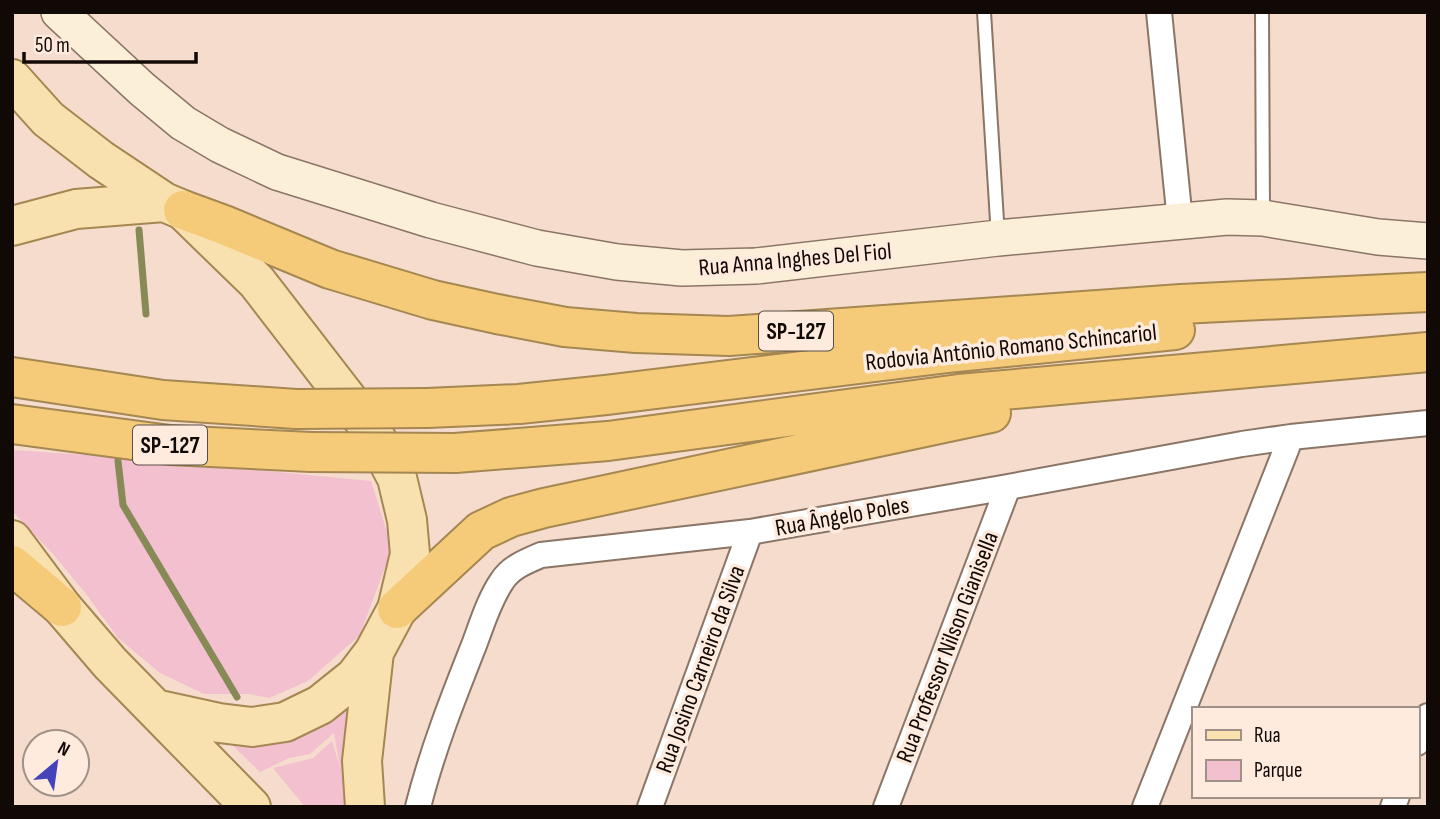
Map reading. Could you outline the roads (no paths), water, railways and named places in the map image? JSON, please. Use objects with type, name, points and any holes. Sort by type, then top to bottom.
[{"type":"highway","name":"SP-127","points":[[173,206],[330,269],[433,300],[565,327],[636,333],[729,336],[1181,304],[1428,292]]},
{"type":"highway","name":"Rodovia Antônio Romano Schincariol","points":[[20,378],[163,400],[296,409],[519,404],[948,353],[1428,304]]},
{"type":"highway","name":"Rodovia Antônio Romano Schincariol","points":[[21,426],[170,445],[311,452],[456,453],[608,441],[959,394],[1428,352]]},
{"type":"highway","points":[[397,609],[481,531],[511,517],[1154,378]]},
{"type":"highway","points":[[12,565],[62,607]]},
{"type":"main road","points":[[12,79],[48,119],[101,160],[173,206],[257,282],[372,431],[397,478],[407,520],[410,554],[397,609],[374,652],[355,677],[320,705],[285,722],[252,727],[155,709]]},
{"type":"main road","points":[[12,226],[76,209],[173,206]]},
{"type":"main road","points":[[12,540],[62,607],[110,663],[251,807]]},
{"type":"main road","points":[[365,807],[362,761],[374,652]]},
{"type":"street","name":"Rua Anna Inghes Del Fiol","points":[[59,12],[183,123],[220,145],[277,172],[431,220],[537,248],[617,262],[682,268],[756,266],[998,238],[1227,217],[1263,219],[1378,237],[1428,241]]},
{"type":"street","points":[[1159,12],[1180,221]]},
{"type":"street","name":"Rua Ângelo Poles","points":[[418,807],[447,713],[490,603],[502,580],[518,565],[541,555],[750,532],[1008,488],[1242,444],[1428,423]]},
{"type":"street","points":[[1145,807],[1291,437]]},
{"type":"street","name":"Rua Professor Nilson Gianisella","points":[[886,807],[1008,488]]},
{"type":"street","name":"Rua Josino Carneiro da Silva","points":[[650,807],[750,532]]},
{"type":"street","points":[[1419,738],[1428,716]]},
{"type":"lane","points":[[984,12],[998,238]]},
{"type":"lane","points":[[1262,12],[1263,219]]},
{"type":"waterway","points":[[139,230],[146,314]]},
{"type":"waterway","points":[[118,461],[123,505],[237,697]]}]
